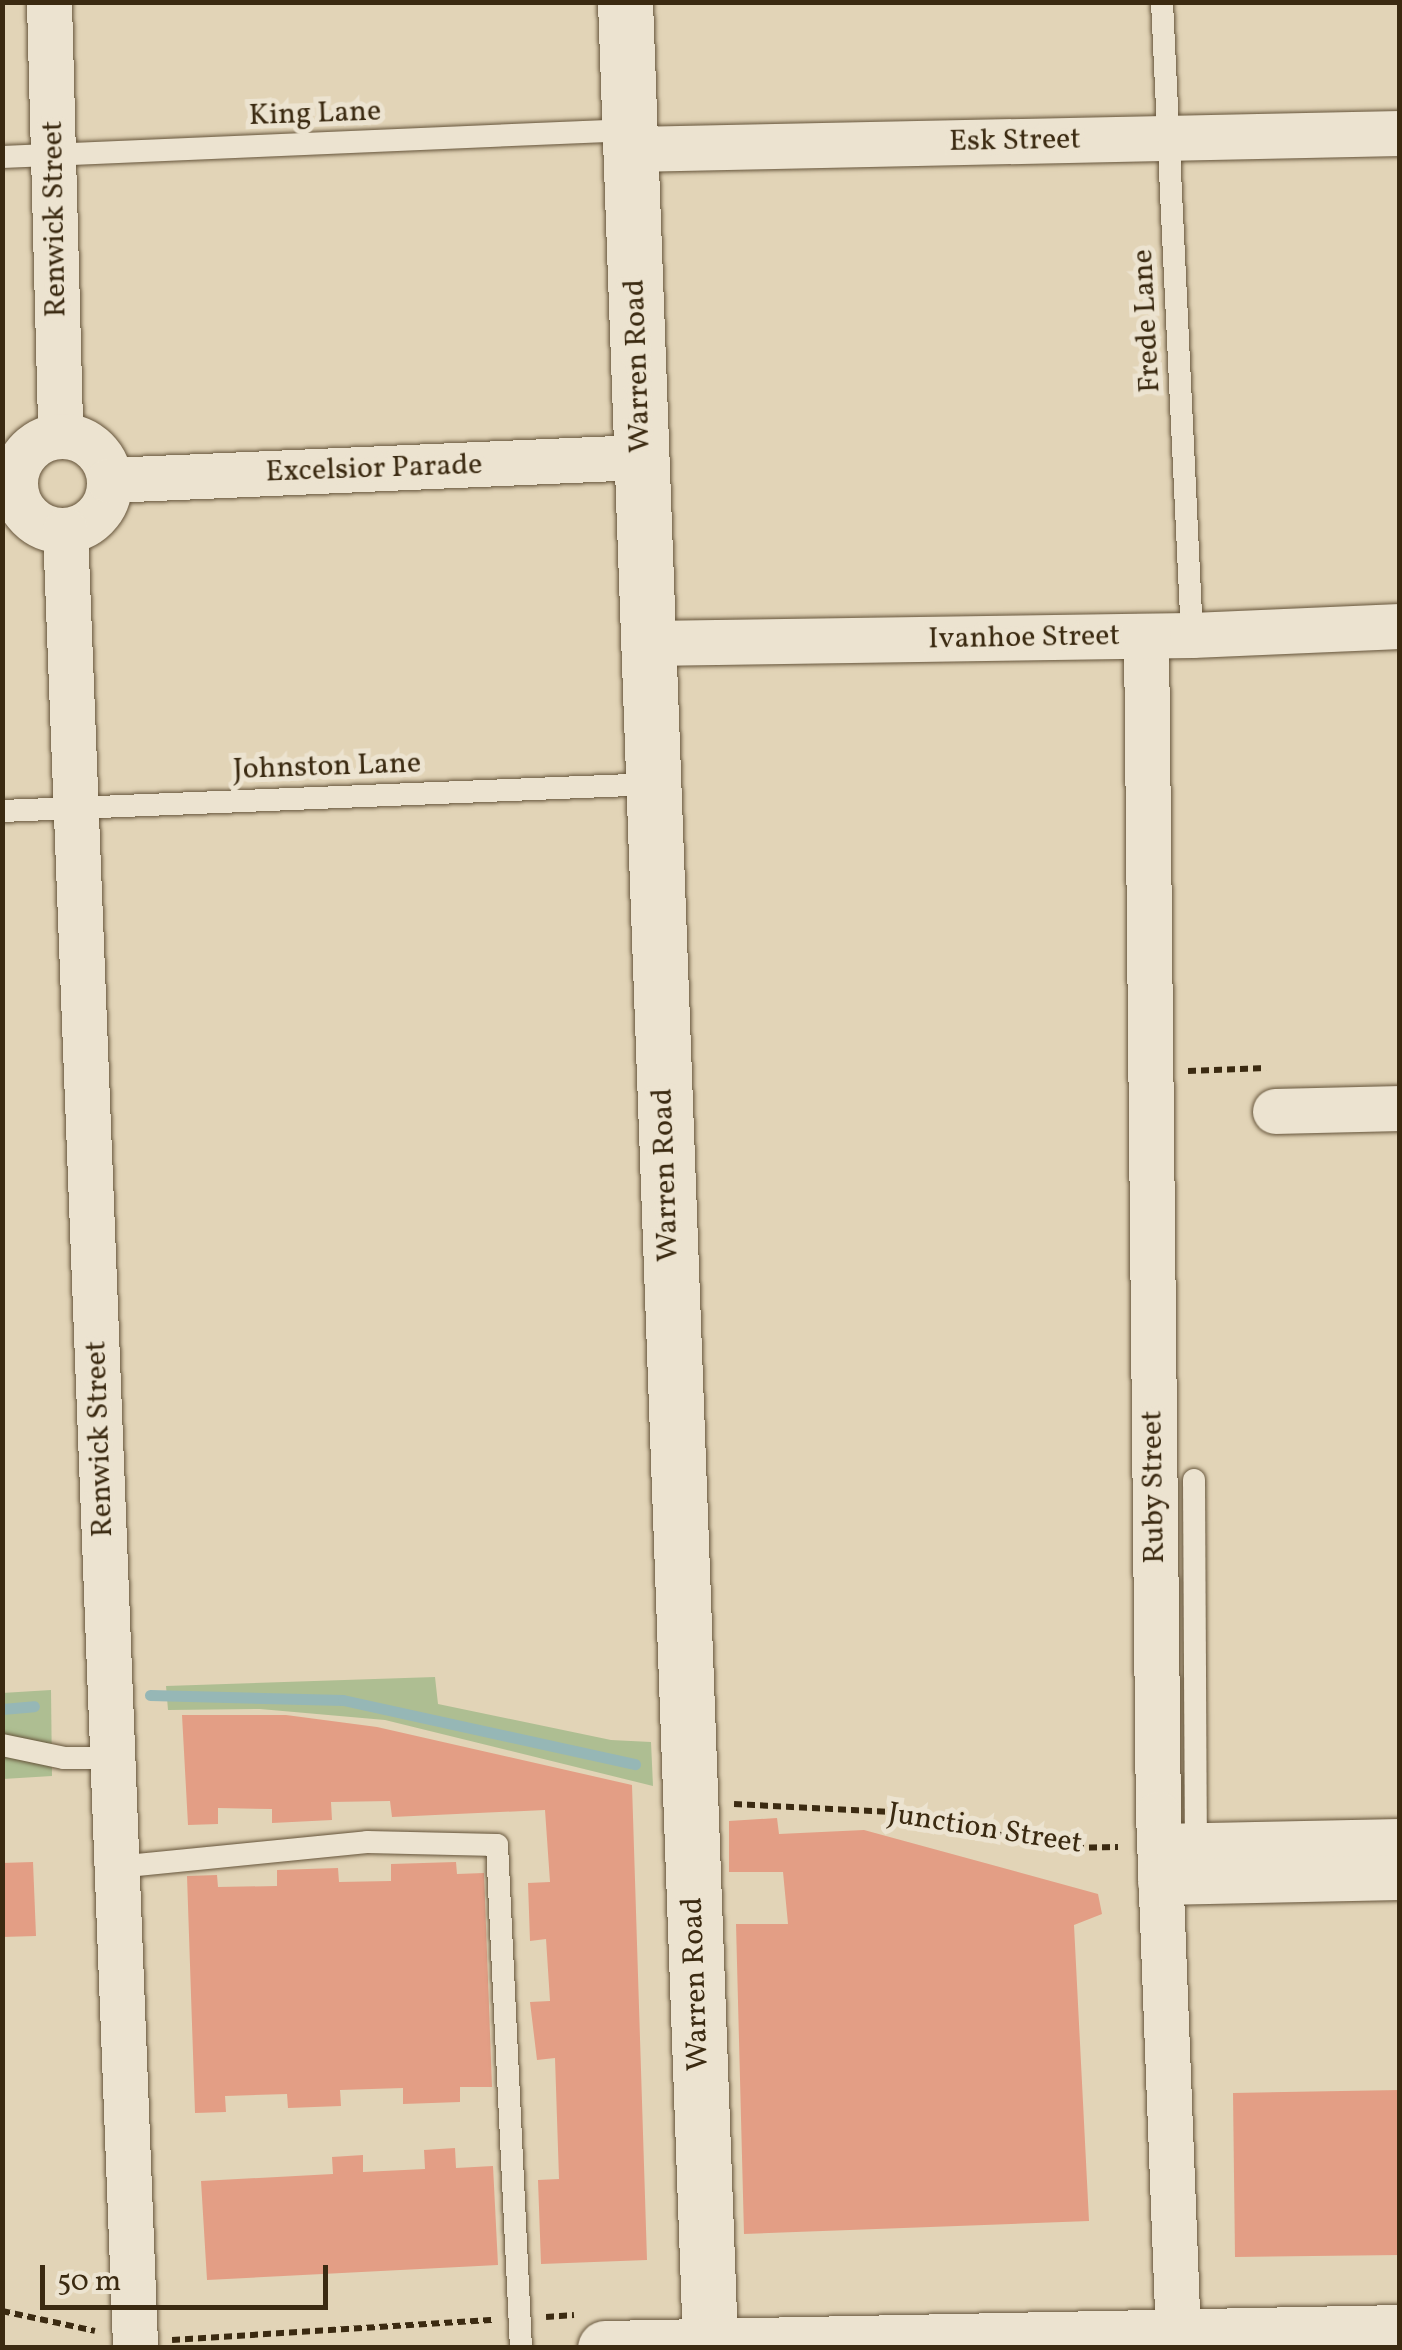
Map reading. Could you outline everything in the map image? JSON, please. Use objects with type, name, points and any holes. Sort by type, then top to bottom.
[{"type":"street","name":"Renwick Street","points":[[48,2],[60,436]]},
{"type":"street","name":"Warren Road","points":[[625,2],[710,2345]]},
{"type":"street","name":"Esk Street","points":[[631,140],[1168,138],[1400,132]]},
{"type":"street","points":[[60,436],[88,444],[98,454],[109,480],[102,508],[80,527],[65,530],[37,523],[25,513],[8,486],[22,457],[33,445],[60,436]]},
{"type":"street","name":"Excelsior Parade","points":[[109,480],[640,457]]},
{"type":"street","name":"Renwick Street","points":[[65,530],[135,2348]]},
{"type":"street","name":"Ivanhoe Street","points":[[649,643],[1192,636],[1400,626]]},
{"type":"street","name":"Ruby Street","points":[[1146,636],[1177,1769],[1172,1858],[1178,2338]]},
{"type":"street","points":[[1275,1111],[1400,1108]]},
{"type":"street","points":[[1172,1858],[1400,1841]]},
{"type":"street","points":[[1172,1858],[1400,1877]]},
{"type":"street","points":[[591,2331],[710,2345],[1400,2332]]},
{"type":"lane","name":"Frede Lane","points":[[1162,2],[1192,636]]},
{"type":"lane","name":"King Lane","points":[[2,157],[631,140]]},
{"type":"lane","name":"Johnston Lane","points":[[2,811],[654,784]]},
{"type":"lane","points":[[1177,1769],[1194,1480]]},
{"type":"lane","points":[[2,1744],[64,1758],[113,1758]]},
{"type":"lane","points":[[117,1867],[368,1842],[497,1846],[521,2348]]},
{"type":"path","points":[[1200,1070],[1236,1070]]},
{"type":"path","name":"Junction Street","points":[[690,1802],[892,1812],[1063,1848],[1172,1858]]},
{"type":"path","points":[[2,2312],[85,2330]]},
{"type":"path","points":[[182,2341],[519,2318],[591,2331]]},
{"type":"green space","points":[[435,1677],[438,1704],[611,1740],[651,1742],[653,1786],[385,1720],[260,1709],[168,1710],[166,1686]]},
{"type":"green space","points":[[51,1690],[52,1776],[3,1779],[2,1693]]},
{"type":"building","points":[[182,1715],[286,1715],[377,1727],[632,1785],[647,2260],[541,2264],[538,2180],[559,2179],[555,2058],[537,2060],[530,2002],[550,2001],[546,1939],[530,1941],[528,1883],[550,1882],[545,1810],[392,1817],[390,1801],[331,1802],[332,1820],[272,1823],[272,1809],[218,1808],[218,1824],[188,1825]]},
{"type":"building","points":[[777,1818],[779,1834],[864,1830],[1098,1894],[1102,1914],[1074,1925],[1089,2221],[744,2234],[736,1924],[788,1924],[783,1872],[729,1872],[729,1821]]},
{"type":"building","points":[[33,1862],[36,1936],[2,1937],[2,1863]]},
{"type":"building","points":[[456,1862],[457,1874],[484,1873],[492,2087],[460,2087],[460,2102],[403,2104],[403,2088],[340,2090],[341,2106],[288,2108],[287,2094],[225,2096],[226,2112],[195,2113],[187,1876],[217,1875],[218,1887],[277,1886],[277,1870],[338,1868],[339,1882],[391,1881],[391,1864]]},
{"type":"building","points":[[1400,2090],[1400,2255],[1235,2257],[1233,2093]]},
{"type":"building","points":[[455,2148],[456,2168],[493,2166],[498,2265],[207,2280],[201,2181],[333,2174],[332,2157],[363,2155],[363,2172],[425,2169],[424,2150]]},
{"type":"waterway","points":[[150,1695],[343,1700],[635,1764]]},
{"type":"waterway","points":[[2,1709],[34,1706]]}]
